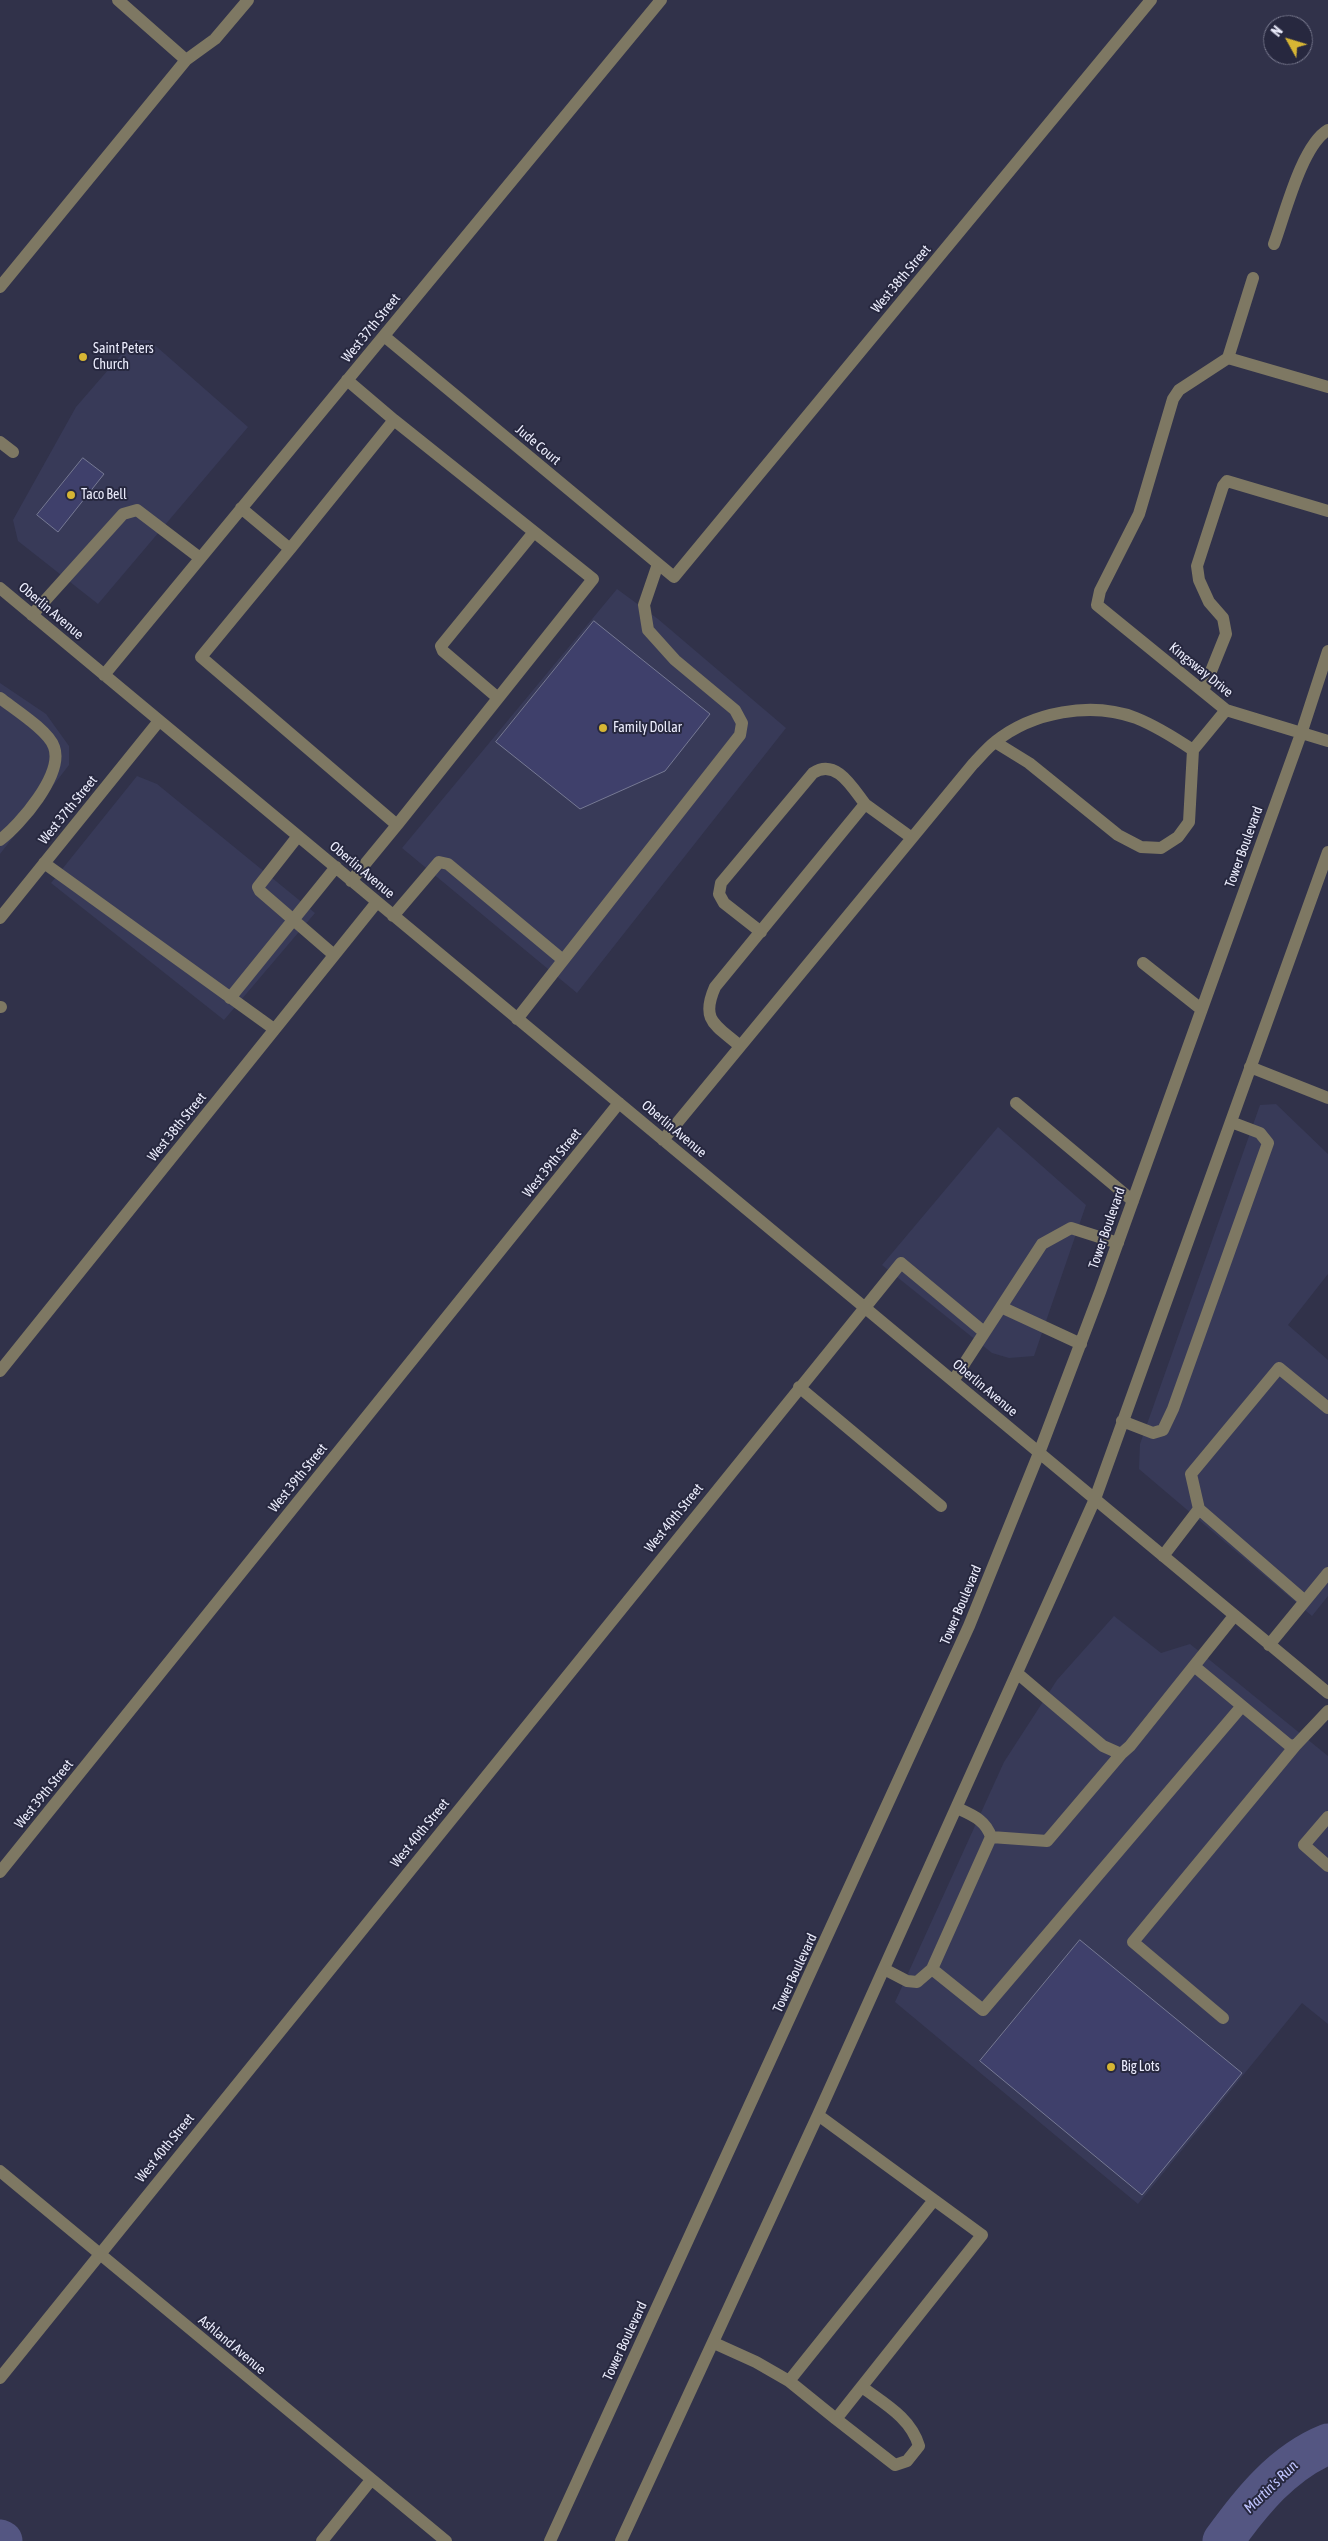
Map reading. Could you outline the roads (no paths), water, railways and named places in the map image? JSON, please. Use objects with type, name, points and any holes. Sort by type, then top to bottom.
[{"type":"street","points":[[118,0],[186,60]]},
{"type":"street","points":[[0,287],[186,60],[215,39],[248,0]]},
{"type":"street","name":"West 37th Street","points":[[104,675],[661,0]]},
{"type":"street","name":"West 38th Street","points":[[674,577],[1151,0]]},
{"type":"street","points":[[1274,244],[1308,151],[1320,135],[1328,130]]},
{"type":"street","points":[[1253,278],[1228,358],[1328,387]]},
{"type":"street","name":"Jude Court","points":[[384,336],[674,577]]},
{"type":"street","name":"Kingsway Drive","points":[[1228,358],[1179,390],[1173,399],[1139,514],[1100,590],[1097,605],[1226,710],[1302,731],[1328,741]]},
{"type":"street","points":[[347,380],[394,420],[593,579],[352,881]]},
{"type":"street","points":[[394,420],[201,657],[397,824]]},
{"type":"street","points":[[0,442],[13,452]]},
{"type":"street","points":[[1202,691],[1226,634],[1223,618],[1209,602],[1199,580],[1197,566],[1223,486],[1227,481],[1328,511]]},
{"type":"street","points":[[241,508],[290,549]]},
{"type":"street","points":[[32,615],[123,514],[130,510],[137,510],[200,558]]},
{"type":"street","points":[[498,698],[443,651],[441,646],[534,532]]},
{"type":"street","points":[[517,1018],[740,735],[742,723],[735,710],[675,660],[648,630],[644,605],[658,564]]},
{"type":"street","name":"Oberlin Avenue","points":[[0,588],[1328,1693]]},
{"type":"street","name":"Tower Boulevard","points":[[550,2541],[882,1820],[969,1626],[1040,1453],[1081,1344],[1302,731],[1328,651]]},
{"type":"street","points":[[0,698],[49,738],[54,748],[56,761],[53,773],[42,792],[12,831],[0,840]]},
{"type":"street","points":[[663,1140],[973,764],[995,742],[1029,723],[1076,709],[1108,712],[1135,718],[1164,732],[1193,750]]},
{"type":"street","points":[[995,742],[1029,763],[1118,835],[1141,847],[1161,848],[1178,837],[1188,822],[1193,750],[1226,710]]},
{"type":"street","name":"West 37th Street","points":[[0,918],[159,720]]},
{"type":"street","points":[[761,932],[724,903],[719,894],[721,883],[813,772],[822,767],[830,768],[840,774],[865,804],[912,838]]},
{"type":"street","points":[[740,1046],[712,1022],[708,1012],[708,1003],[716,987],[865,804]]},
{"type":"street","points":[[298,836],[258,887],[260,891],[334,955]]},
{"type":"street","points":[[620,2541],[714,2343],[818,2116],[1094,1499],[1328,852]]},
{"type":"street","points":[[393,916],[439,862],[448,864],[563,960]]},
{"type":"street","points":[[44,864],[274,1029]]},
{"type":"street","points":[[230,998],[336,867]]},
{"type":"street","name":"West 38th Street","points":[[0,1370],[377,902]]},
{"type":"street","points":[[1143,963],[1201,1009]]},
{"type":"street","points":[[1250,1067],[1328,1098]]},
{"type":"street","name":"West 39th Street","points":[[0,1872],[619,1103]]},
{"type":"street","points":[[1016,1103],[1133,1201]]},
{"type":"street","points":[[1122,1421],[1153,1433],[1163,1430],[1173,1409],[1268,1144],[1260,1133],[1231,1122]]},
{"type":"street","points":[[952,1381],[1042,1244],[1071,1228],[1118,1243]]},
{"type":"street","name":"West 40th Street","points":[[0,2378],[798,1388],[901,1263],[984,1332]]},
{"type":"street","points":[[1001,1307],[1081,1344]]},
{"type":"street","points":[[1305,1601],[1199,1509],[1192,1474],[1279,1368],[1328,1408]]},
{"type":"street","points":[[798,1388],[941,1506]]},
{"type":"street","points":[[1163,1556],[1199,1509]]},
{"type":"street","points":[[1269,1645],[1328,1573]]},
{"type":"street","points":[[991,1837],[1048,1841],[1234,1616]]},
{"type":"street","points":[[1194,1666],[1289,1744],[1295,1746]]},
{"type":"street","points":[[1017,1673],[1103,1746],[1121,1754]]},
{"type":"street","points":[[932,1969],[983,2010],[1242,1706]]},
{"type":"street","points":[[1224,2018],[1133,1942],[1295,1746],[1328,1711]]},
{"type":"street","points":[[884,1968],[908,1981],[917,1982],[932,1969],[991,1837],[988,1827],[978,1818],[957,1808]]},
{"type":"street","points":[[1328,1817],[1304,1846],[1328,1866]]},
{"type":"street","points":[[818,2116],[982,2235],[836,2419]]},
{"type":"street","name":"Ashland Avenue","points":[[0,2171],[446,2541]]},
{"type":"street","points":[[789,2381],[934,2200]]},
{"type":"street","points":[[714,2343],[756,2362],[789,2381],[895,2465],[907,2462],[920,2446],[916,2433],[902,2416],[862,2387]]},
{"type":"street","points":[[322,2541],[371,2480]]},
{"type":"waterway","name":"Martin's Run","points":[[1223,2541],[1245,2512],[1282,2472],[1297,2461],[1328,2444]]},
{"type":"place","name":"Saint Peters Church","points":[[83,357]]},
{"type":"place","name":"Taco Bell","points":[[71,495]]},
{"type":"place","name":"Family Dollar","points":[[603,728]]},
{"type":"place","name":"Big Lots","points":[[1111,2067]]}]
